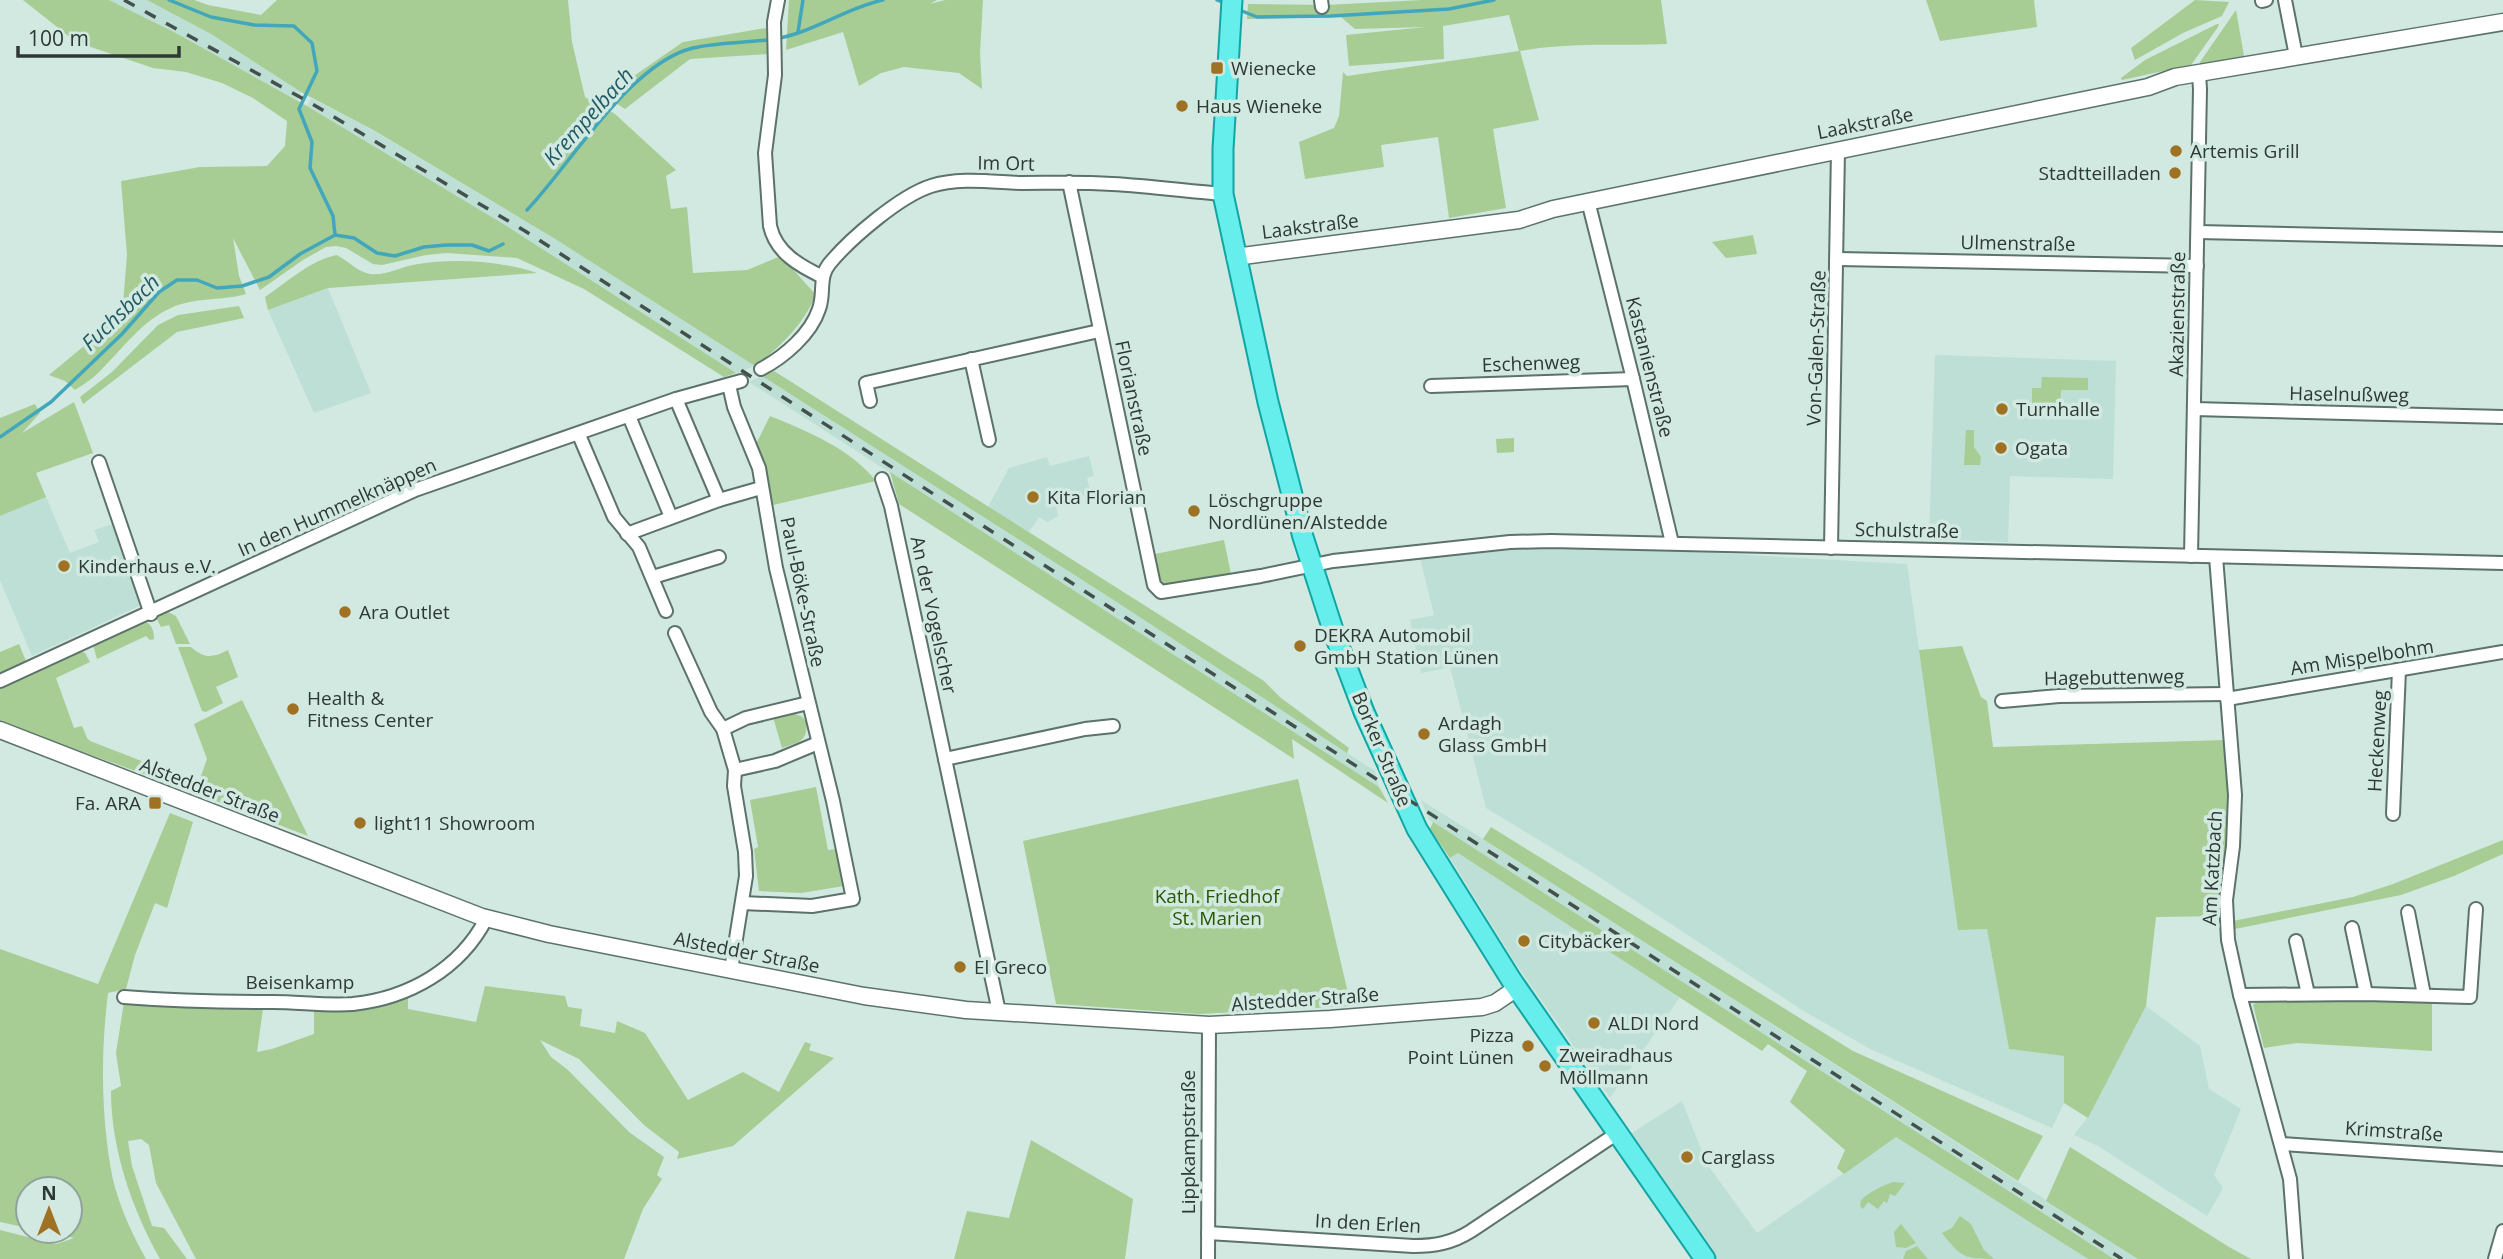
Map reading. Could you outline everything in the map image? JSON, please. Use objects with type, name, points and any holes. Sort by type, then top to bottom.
[{"type":"main road","name":"Borker Straße","points":[[1232,6],[1223,149],[1223,194],[1268,402],[1312,566],[1348,669],[1417,829],[1517,988],[1705,1259]]},
{"type":"street","points":[[761,369],[773,363],[795,344],[814,321],[820,307],[822,277],[798,265],[780,248],[772,237],[770,226],[765,153],[774,85],[774,33],[778,0]]},
{"type":"street","points":[[2285,0],[2296,56]]},
{"type":"street","name":"Laakstraße","points":[[1235,257],[1512,221],[1588,201],[2148,87],[2175,77],[2503,22]]},
{"type":"street","name":"Akazienstraße","points":[[2191,556],[2199,74]]},
{"type":"street","name":"Von-Galen-Straße","points":[[1831,548],[1839,150]]},
{"type":"street","name":"Im Ort","points":[[822,277],[831,261],[874,222],[904,200],[932,186],[973,181],[1069,182],[1223,194]]},
{"type":"street","name":"Florianstraße","points":[[1069,182],[1157,590],[1166,593],[1312,566]]},
{"type":"street","name":"Kastanienstraße","points":[[1588,201],[1672,543]]},
{"type":"street","points":[[2198,232],[2503,239]]},
{"type":"street","name":"Ulmenstraße","points":[[1838,259],[2197,266]]},
{"type":"street","points":[[870,401],[866,383],[1099,331]]},
{"type":"street","points":[[971,359],[989,440]]},
{"type":"street","name":"Eschenweg","points":[[1431,386],[1633,379]]},
{"type":"street","name":"In den Hummelknäppen","points":[[0,681],[151,614],[415,490],[676,399],[735,383]]},
{"type":"street","name":"Paul-Böke-Straße","points":[[735,383],[734,407],[758,468],[776,568],[853,899],[811,906],[742,904]]},
{"type":"street","points":[[676,399],[719,500]]},
{"type":"street","name":"Haselnußweg","points":[[2194,409],[2503,417]]},
{"type":"street","points":[[629,416],[671,517]]},
{"type":"street","points":[[579,435],[614,517],[639,547],[666,611]]},
{"type":"street","points":[[99,462],[151,614]]},
{"type":"street","name":"An der Vogelscher","points":[[882,479],[891,506],[999,1012]]},
{"type":"street","points":[[627,534],[719,500],[761,488]]},
{"type":"street","name":"Schulstraße","points":[[1312,566],[1333,561],[1510,542],[1672,543],[2503,563]]},
{"type":"street","points":[[653,577],[719,557]]},
{"type":"street","name":"Am Katzbach","points":[[2216,557],[2235,825],[2226,900],[2228,940],[2240,995],[2290,1179],[2295,1259]]},
{"type":"street","points":[[675,633],[711,712],[723,729],[735,770],[734,786],[745,852],[746,876],[731,970]]},
{"type":"street","name":"Am Mispelbohm","points":[[2227,697],[2503,652]]},
{"type":"street","name":"Heckenweg","points":[[2393,814],[2399,670]]},
{"type":"street","name":"Hagebuttenweg","points":[[2002,701],[2059,696],[2227,697]]},
{"type":"street","points":[[723,729],[759,714],[808,704]]},
{"type":"street","points":[[945,759],[1085,729],[1113,726]]},
{"type":"street","name":"Alstedder Straße","points":[[0,730],[486,919],[549,934],[910,1004],[1209,1025],[1330,1020],[1482,1007],[1495,1003],[1517,988]]},
{"type":"street","points":[[735,770],[775,761],[818,743]]},
{"type":"street","points":[[2240,995],[2470,997],[2476,909]]},
{"type":"street","points":[[2408,912],[2424,995]]},
{"type":"street","name":"Beisenkamp","points":[[124,997],[177,1001],[353,1003],[404,992],[430,979],[463,954],[486,919]]},
{"type":"street","points":[[2352,928],[2366,994]]},
{"type":"street","points":[[2296,941],[2308,994]]},
{"type":"street","name":"Lippkampstraße","points":[[1208,1259],[1209,1025]]},
{"type":"street","name":"In den Erlen","points":[[1208,1233],[1437,1246],[1460,1238],[1619,1132]]},
{"type":"street","name":"Krimstraße","points":[[2281,1143],[2503,1159]]},
{"type":"street","points":[[2496,1259],[2503,1231]]},
{"type":"shaded area","points":[[109,0],[147,0],[211,34],[301,92],[297,100],[174,32]]},
{"type":"shaded area","points":[[311,98],[374,131],[552,237],[755,366],[736,373],[505,225],[307,106]]},
{"type":"shaded area","points":[[328,288],[371,393],[314,413],[268,310]]},
{"type":"shaded area","points":[[1935,355],[2116,361],[2113,479],[2010,476],[2008,542],[1929,539]]},
{"type":"shaded area","points":[[762,376],[1112,599],[1375,771],[1379,787],[749,382]]},
{"type":"shaded area","name":"Kita Florian","points":[[1089,456],[1094,476],[1087,478],[1091,494],[1055,501],[1058,516],[1047,522],[1039,517],[1029,532],[988,507],[1009,468],[1047,457],[1050,466]]},
{"type":"shaded area","name":"Kinderhaus e.V.","points":[[46,497],[70,553],[99,542],[94,530],[113,524],[141,605],[32,656],[0,580],[0,516]]},
{"type":"shaded area","name":"Ardagh Glass GmbH","points":[[1640,549],[1907,564],[1958,929],[1987,928],[2009,1049],[2065,1056],[2064,1103],[2052,1128],[1870,1049],[1802,1010],[1590,871],[1486,808],[1450,667],[1421,673],[1410,620],[1434,615],[1420,557],[1470,550]]},
{"type":"shaded area","points":[[1421,800],[2138,1259],[2114,1259],[1429,820]]},
{"type":"shaded area","points":[[1458,853],[1680,997],[1610,1098],[1516,964],[1450,858]]},
{"type":"shaded area","points":[[2146,1006],[2200,1046],[2209,1089],[2241,1109],[2214,1175],[2223,1188],[2207,1216],[2098,1146],[2074,1135],[2088,1117]]},
{"type":"shaded area","points":[[1682,1101],[1707,1164],[1757,1233],[1896,1137],[2088,1259],[1718,1259],[1632,1133]]},
{"type":"green space","points":[[23,0],[109,0],[174,32],[307,106],[505,225],[736,373],[724,377],[584,289],[517,258],[447,253],[382,265],[373,264],[346,248],[326,247],[260,290],[233,238],[239,276],[246,294],[189,302],[161,313],[133,336],[95,376],[75,390],[65,381],[49,375],[96,336],[123,304],[127,255],[121,181],[200,167],[267,166],[285,146],[287,121],[253,98],[222,83],[186,72],[153,68],[76,42]]},
{"type":"green space","points":[[147,0],[194,0],[261,15],[277,0],[568,0],[572,42],[585,97],[615,114],[676,170],[666,176],[671,209],[687,207],[693,273],[747,270],[781,256],[816,295],[790,334],[755,366],[552,237],[375,131],[301,92],[211,34]]},
{"type":"green space","points":[[789,0],[937,0],[930,4],[945,0],[983,0],[980,53],[982,89],[959,73],[904,67],[881,73],[859,86],[843,32],[786,50]]},
{"type":"green space","points":[[1422,0],[1661,0],[1667,44],[1575,45],[1520,51],[1539,120],[1493,129],[1506,208],[1449,218],[1438,137],[1381,145],[1384,167],[1305,179],[1299,142],[1334,128],[1339,116],[1343,72],[1347,76],[1519,51],[1509,15],[1443,26],[1444,59],[1349,66],[1346,35],[1425,27],[1355,29],[1341,17],[1247,19],[1248,4],[1326,5]]},
{"type":"green space","points":[[1926,0],[2034,0],[2037,27],[1940,41]]},
{"type":"green space","points":[[2195,0],[2229,2],[2222,16],[2183,33],[2135,60],[2131,48]]},
{"type":"green space","points":[[2236,10],[2244,56],[2200,65],[2200,62]]},
{"type":"green space","points":[[2217,24],[2218,27],[2191,65],[2122,80],[2121,78],[2145,60]]},
{"type":"green space","points":[[766,28],[768,54],[690,59],[625,109],[605,96],[683,42]]},
{"type":"green space","points":[[1753,235],[1757,254],[1726,258],[1712,242]]},
{"type":"green space","points":[[337,255],[357,269],[370,274],[382,274],[432,262],[463,261],[494,263],[537,273],[328,288],[268,310],[265,297],[309,266]]},
{"type":"green space","points":[[239,306],[244,318],[177,332],[83,404],[80,397],[112,372],[158,325],[178,315]]},
{"type":"green space","points":[[774,371],[1264,681],[1281,698],[1349,748],[1347,753],[1112,599],[762,376]]},
{"type":"green space","points":[[2042,377],[2088,378],[2088,390],[2061,390],[2060,406],[2032,406],[2032,388],[2041,388]]},
{"type":"green space","points":[[74,402],[93,453],[36,473],[46,497],[0,516],[0,418],[35,404],[40,413],[22,433]]},
{"type":"green space","points":[[770,416],[841,450],[876,481],[773,505],[765,472],[754,448]]},
{"type":"green space","points":[[1966,430],[1974,430],[1974,447],[1981,457],[1980,465],[1964,465]]},
{"type":"green space","points":[[1514,438],[1514,452],[1497,453],[1496,439]]},
{"type":"green space","points":[[890,472],[1379,787],[1388,803],[1292,739],[1294,759],[899,504]]},
{"type":"green space","points":[[1224,540],[1231,574],[1162,586],[1155,554]]},
{"type":"green space","points":[[168,612],[176,616],[190,644],[176,644],[169,625],[161,627],[156,617],[160,613]]},
{"type":"green space","points":[[145,621],[152,628],[154,639],[150,640],[146,636],[97,659],[93,645]]},
{"type":"green space","points":[[19,644],[26,661],[0,675],[0,652]]},
{"type":"green space","points":[[1962,646],[1981,697],[1987,701],[1993,747],[2225,740],[2229,800],[2223,916],[2156,917],[2146,1006],[2088,1118],[2064,1103],[2064,1056],[2009,1049],[1987,929],[1958,930],[1919,650]]},
{"type":"green space","points":[[178,647],[191,647],[200,654],[209,656],[228,650],[238,677],[216,687],[223,703],[206,712],[202,711]]},
{"type":"green space","points":[[81,651],[90,662],[56,678],[74,728],[82,726],[90,741],[188,779],[191,782],[188,790],[0,722],[0,688]]},
{"type":"green space","points":[[242,700],[308,836],[195,793],[207,759],[194,724]]},
{"type":"green space","points":[[787,712],[801,716],[807,722],[807,729],[801,740],[782,748],[773,717]]},
{"type":"green space","name":"Kath. Friedhof St. Marien","points":[[1298,779],[1351,1006],[1199,1014],[1056,1004],[1023,841]]},
{"type":"green space","points":[[816,787],[828,850],[837,849],[844,886],[801,893],[759,891],[754,849],[758,847],[750,800]]},
{"type":"green space","points":[[170,813],[193,822],[167,908],[155,903],[135,955],[126,989],[108,993],[103,1078],[107,1143],[115,1189],[146,1259],[0,1259],[0,1230],[14,1234],[14,1245],[84,1245],[84,1175],[14,1175],[14,1225],[0,1222],[0,949],[98,984]]},
{"type":"green space","points":[[1433,822],[2114,1259],[2088,1259],[1896,1137],[1844,1174],[1837,1168],[1845,1150],[1790,1102],[1807,1071],[1768,1044],[1762,1051],[1458,853],[1450,858],[1430,829]]},
{"type":"green space","points":[[1491,827],[1853,1051],[2043,1136],[2018,1181],[1483,839]]},
{"type":"green space","points":[[2503,840],[2503,854],[2454,876],[2401,895],[2235,929],[2233,921],[2353,897]]},
{"type":"green space","points":[[485,986],[565,996],[568,1007],[582,1009],[580,1026],[615,1033],[617,1021],[645,1033],[688,1100],[743,1072],[779,1092],[805,1042],[811,1044],[809,1050],[834,1058],[733,1146],[677,1159],[679,1152],[644,1125],[579,1059],[540,1040],[551,1057],[568,1070],[629,1132],[664,1157],[657,1175],[662,1179],[643,1209],[624,1259],[196,1259],[156,1183],[149,1145],[141,1139],[128,1141],[132,1166],[152,1226],[164,1228],[187,1259],[160,1259],[132,1199],[115,1135],[111,1091],[121,1086],[116,1053],[124,1002],[263,1009],[257,1052],[314,1034],[314,1010],[364,1010],[408,996],[408,1009],[476,1022]]},
{"type":"green space","points":[[2259,1000],[2432,1002],[2432,1051],[2297,1043],[2264,1048],[2253,1005]]},
{"type":"green space","points":[[1031,1140],[1133,1199],[1125,1259],[954,1259],[967,1211],[1009,1218]]},
{"type":"green space","points":[[2070,1147],[2251,1259],[2138,1259],[2046,1201]]},
{"type":"green space","points":[[1894,1182],[1905,1183],[1895,1196],[1890,1194],[1887,1203],[1884,1201],[1878,1209],[1868,1202],[1863,1209],[1860,1206],[1861,1200],[1869,1194]]},
{"type":"green space","points":[[1960,1216],[1971,1224],[1984,1250],[1994,1259],[1964,1255],[1942,1233],[1952,1228]]},
{"type":"green space","points":[[1901,1224],[1916,1243],[1906,1248],[1896,1247],[1894,1232]]},
{"type":"green space","points":[[1917,1246],[1928,1259],[1903,1259],[1906,1251]]},
{"type":"waterway","name":"Fuchsbach","points":[[0,437],[51,402],[122,334],[159,292],[177,280],[197,280],[217,288],[242,286],[269,277],[300,254],[335,235],[333,216],[310,168],[312,142],[299,109],[317,71],[312,43],[294,26],[254,25],[211,17],[169,0]]},
{"type":"waterway","points":[[798,32],[803,0]]},
{"type":"waterway","name":"Krempelbach","points":[[527,210],[624,94],[670,57],[693,48],[785,37],[883,0]]},
{"type":"waterway","name":"Krempelbach","points":[[1217,0],[1227,4]]},
{"type":"waterway","name":"Krempelbach","points":[[1237,9],[1257,17],[1331,16],[1449,9],[1494,0]]},
{"type":"waterway","name":"Krempelbach","points":[[335,235],[354,238],[377,253],[395,256],[424,247],[472,245],[489,251],[503,244]]},
{"type":"railway","points":[[124,0],[309,102],[525,231],[2122,1259]]},
{"type":"place","name":"Wienecke","points":[[1217,68]]},
{"type":"place","name":"Haus Wieneke","points":[[1182,106]]},
{"type":"place","name":"Artemis Grill","points":[[2176,151]]},
{"type":"place","name":"Stadtteilladen","points":[[2175,173]]},
{"type":"place","name":"Turnhalle","points":[[2002,409]]},
{"type":"place","name":"Ogata","points":[[2001,448]]},
{"type":"place","name":"Kita Florian","points":[[1033,497]]},
{"type":"place","name":"Löschgruppe Nordlünen/Alstedde","points":[[1194,511]]},
{"type":"place","name":"Kinderhaus e.V.","points":[[64,566]]},
{"type":"place","name":"Ara Outlet","points":[[345,612]]},
{"type":"place","name":"DEKRA Automobil GmbH Station Lünen","points":[[1300,646]]},
{"type":"place","name":"Health & Fitness Center","points":[[293,709]]},
{"type":"place","name":"Ardagh Glass GmbH","points":[[1424,734]]},
{"type":"place","name":"Fa. ARA","points":[[155,803]]},
{"type":"place","name":"light11 Showroom","points":[[360,823]]},
{"type":"place","name":"Citybäcker","points":[[1524,941]]},
{"type":"place","name":"El Greco","points":[[960,967]]},
{"type":"place","name":"ALDI Nord","points":[[1594,1023]]},
{"type":"place","name":"Pizza Point Lünen","points":[[1528,1046]]},
{"type":"place","name":"Zweiradhaus Möllmann","points":[[1545,1066]]},
{"type":"place","name":"Carglass","points":[[1687,1157]]}]
